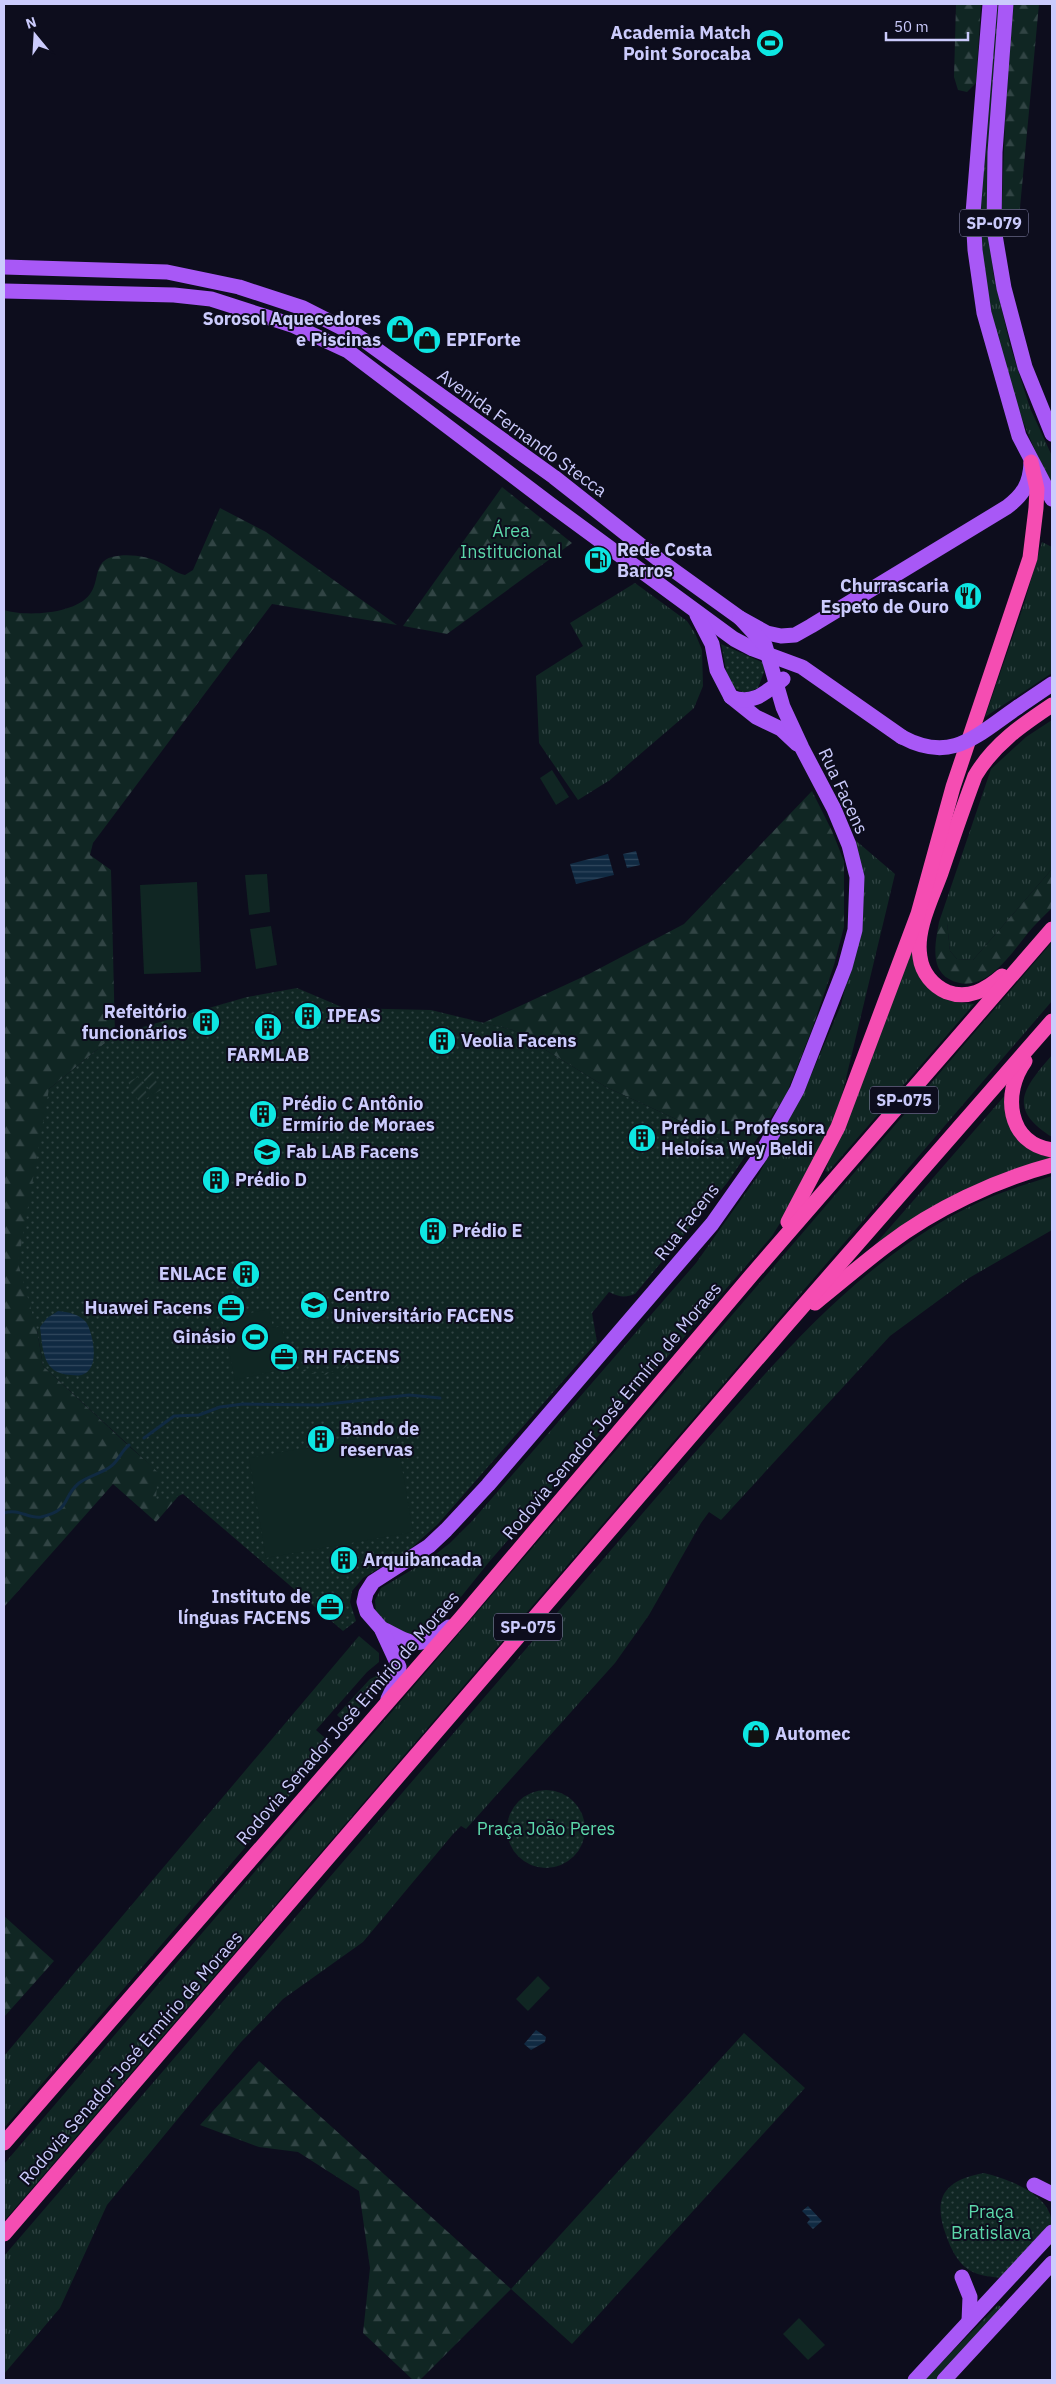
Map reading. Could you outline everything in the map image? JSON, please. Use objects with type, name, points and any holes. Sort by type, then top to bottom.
[{"type":"highway","points":[[755,1271],[797,1208],[838,1127],[918,914],[953,787],[1030,558],[1036,508],[1036,489],[1032,462]]},
{"type":"highway","points":[[1050,932],[994,983],[985,990],[973,994],[954,994],[939,988],[922,967],[919,943],[925,917],[975,776],[985,758],[998,745],[1052,705]]},
{"type":"highway","name":"Rodovia Senador José Ermírio de Moraes","points":[[4,2144],[461,1618],[755,1271],[1050,932]]},
{"type":"highway","points":[[1052,1021],[1022,1064],[1010,1101],[1017,1125],[1034,1144],[1052,1150]]},
{"type":"highway","name":"Rodovia Senador José Ermírio de Moraes","points":[[4,2234],[783,1329],[1052,1021]]},
{"type":"highway","points":[[783,1329],[888,1243],[956,1202],[1022,1173],[1052,1165]]},
{"type":"main road","name":"SP-079","points":[[990,4],[974,213],[975,250],[984,313],[1019,436],[1052,499]]},
{"type":"main road","name":"SP-079","points":[[1006,4],[995,152],[994,229],[1004,288],[1024,367],[1052,434]]},
{"type":"main road","name":"Avenida Fernando Stecca","points":[[4,267],[167,272],[239,287],[303,308],[358,336],[373,346],[554,477],[658,559],[740,618],[767,633],[781,636],[795,635],[811,626],[1020,498],[1028,484],[1032,462]]},
{"type":"main road","points":[[59,291],[58,280],[60,276],[85,268]]},
{"type":"main road","points":[[4,291],[174,295],[211,299],[292,325],[348,350],[593,536],[745,646],[771,661],[802,667],[902,737],[930,749],[947,748],[974,737],[1052,684]]},
{"type":"main road","points":[[593,536],[593,528],[596,522],[602,522],[648,556],[658,559]]},
{"type":"main road","points":[[693,610],[712,644],[717,670],[747,699]]},
{"type":"main road","name":"Avenida Fernando Stecca","points":[[740,618],[762,641],[771,661]]},
{"type":"main road","points":[[747,699],[772,678],[771,661]]},
{"type":"main road","name":"Rua Facens","points":[[382,1709],[393,1689],[399,1667],[381,1628],[367,1612],[364,1602],[366,1593],[373,1582],[416,1555],[446,1530],[488,1485],[641,1309],[712,1224],[760,1156],[797,1090],[826,1018],[855,930],[856,877],[842,828],[783,707],[780,681],[771,661]]},
{"type":"main road","points":[[747,699],[780,681],[790,669],[802,667]]},
{"type":"main road","name":"Rua Facens","points":[[747,699],[756,717],[781,729],[802,748]]},
{"type":"main road","name":"Rua Facens","points":[[381,1628],[403,1640],[420,1644],[432,1640],[461,1618]]},
{"type":"main road","points":[[1034,2185],[1052,2194]]},
{"type":"main road","points":[[915,2380],[1052,2232]]},
{"type":"main road","points":[[944,2380],[1052,2263]]},
{"type":"main road","points":[[962,2277],[970,2297],[969,2322]]},
{"type":"green space","points":[[956,4],[981,4],[976,83],[967,92],[958,90],[954,77]]},
{"type":"green space","points":[[994,4],[999,4],[989,227],[993,272],[1010,345],[1030,408],[1052,456],[1052,483],[1036,453],[1010,384],[999,348],[985,273],[980,203]]},
{"type":"green space","points":[[1014,4],[1039,4],[1018,229],[1004,231],[1001,228],[1007,71]]},
{"type":"green space","name":"Área Institucional","points":[[502,487],[572,543],[447,634],[403,626]]},
{"type":"green space","points":[[220,508],[266,532],[397,625],[272,604],[93,843],[90,855],[111,870],[115,1035],[49,1089],[37,1330],[43,1366],[131,1448],[182,1492],[156,1522],[113,1484],[4,1607],[4,610],[37,613],[62,610],[74,606],[90,594],[99,567],[106,559],[112,557],[131,555],[150,559],[185,575],[193,570]]},
{"type":"green space","points":[[1042,542],[1052,547],[1052,673],[985,717],[1024,604]]},
{"type":"green space","points":[[635,583],[687,621],[695,633],[702,650],[703,686],[694,708],[610,780],[578,800],[539,743],[536,676],[583,646],[570,623]]},
{"type":"green space","points":[[721,644],[764,663],[765,669],[758,688],[747,693],[739,691],[734,687],[727,674]]},
{"type":"green space","points":[[1052,720],[1052,869],[973,960],[957,959],[950,951],[947,923],[939,922],[991,769],[1026,737]]},
{"type":"green space","points":[[552,770],[569,797],[556,805],[540,778]]},
{"type":"green space","points":[[812,791],[832,831],[844,861],[844,927],[834,965],[812,1029],[786,1095],[748,1152],[606,1087],[513,1030],[483,1023],[589,974],[684,924]]},
{"type":"green space","points":[[854,839],[895,874],[836,1120],[800,1191],[772,1236],[489,1562],[436,1628],[419,1636],[405,1633],[386,1623],[376,1613],[375,1600],[381,1588],[427,1561],[450,1543],[473,1520],[696,1263],[759,1174],[812,1073],[841,1005],[859,929]]},
{"type":"green space","points":[[1052,869],[1052,908],[1004,962],[984,979],[973,983],[961,983],[949,979],[943,974],[936,961],[935,953],[939,922],[947,922],[950,951],[957,959],[973,960]]},
{"type":"green space","points":[[267,874],[270,912],[249,915],[245,875]]},
{"type":"green space","points":[[197,882],[201,972],[144,974],[140,885]]},
{"type":"green space","points":[[271,926],[277,965],[256,969],[250,929]]},
{"type":"green space","points":[[909,941],[913,954],[957,1002],[974,1004],[828,1172],[825,1171]]},
{"type":"green space","points":[[1052,942],[1052,1001],[4,2221],[4,2164]]},
{"type":"green space","name":"Centro Universitário FACENS","points":[[297,988],[344,1008],[431,1010],[513,1030],[606,1087],[748,1152],[727,1183],[635,1294],[622,1296],[609,1292],[592,1313],[597,1342],[438,1524],[409,1550],[363,1578],[352,1591],[350,1602],[356,1621],[343,1631],[183,1494],[167,1501],[156,1499],[157,1483],[162,1476],[43,1366],[37,1330],[18,1263],[49,1089],[115,1035],[247,997]]},
{"type":"green space","points":[[1052,1055],[1052,1137],[1038,1127],[1029,1117],[1024,1107],[1024,1098],[1034,1078]]},
{"type":"green space","points":[[150,1070],[161,1090],[152,1095],[141,1075]]},
{"type":"green space","points":[[138,1077],[149,1097],[139,1102],[128,1082]]},
{"type":"green space","points":[[1007,1093],[1027,1145],[1043,1156],[1052,1156],[1052,1161],[865,1256]]},
{"type":"green space","points":[[1052,1176],[1052,1230],[969,1278],[890,1336],[721,1520],[709,1512],[649,1615],[615,1663],[466,1829],[461,1826],[453,1834],[363,1942],[283,1999],[241,2042],[107,2205],[60,2308],[4,2374],[4,2256],[691,1457],[785,1352],[852,1287],[888,1258],[926,1231],[977,1203],[1019,1186]]},
{"type":"green space","name":"Ginásio","points":[[269,1309],[273,1328],[282,1326],[286,1345],[278,1347],[283,1369],[235,1380],[222,1319]]},
{"type":"green space","points":[[346,1363],[348,1365],[337,1372],[325,1375],[300,1370],[300,1368],[324,1373],[336,1370]]},
{"type":"green space","points":[[396,1432],[413,1532],[266,1558],[249,1458]]},
{"type":"green space","points":[[359,1636],[379,1653],[379,1662],[367,1672],[316,1730],[333,1745],[4,2128],[4,2056]]},
{"type":"green space","points":[[387,1665],[388,1673],[384,1681],[346,1723],[337,1715],[370,1679],[380,1674]]},
{"type":"green space","name":"Praça João Peres","points":[[546,1790],[561,1793],[578,1807],[582,1814],[585,1829],[582,1844],[568,1861],[561,1865],[546,1868],[531,1865],[514,1851],[510,1844],[507,1829],[510,1814],[524,1797],[531,1793]]},
{"type":"green space","points":[[4,1916],[54,1961],[4,2017]]},
{"type":"green space","points":[[538,1976],[550,1988],[528,2011],[516,1999]]},
{"type":"green space","points":[[744,2033],[805,2088],[572,2344],[511,2289]]},
{"type":"green space","points":[[259,2061],[511,2289],[420,2380],[413,2380],[363,2333],[370,2268],[359,2191],[298,2152],[259,2147],[200,2125]]},
{"type":"green space","name":"Praça Bratislava","points":[[984,2173],[1005,2179],[1037,2197],[1050,2214],[1052,2225],[1003,2278],[981,2275],[965,2267],[952,2250],[942,2222],[941,2210],[945,2192],[960,2180]]},
{"type":"green space","points":[[998,2305],[1003,2308],[937,2380],[924,2380]]},
{"type":"green space","points":[[799,2318],[825,2345],[808,2360],[783,2334]]},
{"type":"water","points":[[636,851],[640,865],[627,868],[623,854]]},
{"type":"water","points":[[608,854],[614,875],[576,884],[570,864]]},
{"type":"water","points":[[58,1311],[77,1315],[89,1327],[94,1354],[92,1366],[83,1374],[61,1374],[49,1365],[43,1352],[40,1327],[47,1318]]},
{"type":"water","points":[[536,2030],[546,2037],[545,2042],[531,2050],[524,2044]]},
{"type":"water","points":[[808,2206],[822,2221],[813,2229],[807,2223],[810,2219],[802,2211]]},
{"type":"waterway","points":[[144,1438],[174,1416],[199,1415],[220,1407],[243,1404],[319,1405],[409,1395],[440,1398]]},
{"type":"waterway","points":[[4,1513],[14,1512],[32,1517],[41,1517],[57,1511],[62,1507],[73,1488],[110,1467],[129,1445]]},
{"type":"place","name":"Academia Match Point Sorocaba","points":[[770,43]]},
{"type":"place","name":"Sorosol Aquecedores e Piscinas","points":[[400,329]]},
{"type":"place","name":"EPIForte","points":[[427,340]]},
{"type":"place","name":"Rede Costa Barros","points":[[598,560]]},
{"type":"place","name":"Churrascaria Espeto de Ouro","points":[[968,596]]},
{"type":"place","name":"IPEAS","points":[[308,1016]]},
{"type":"place","name":"Refeitório funcionários","points":[[206,1022]]},
{"type":"place","name":"FARMLAB","points":[[268,1027]]},
{"type":"place","name":"Veolia Facens","points":[[442,1041]]},
{"type":"place","name":"Prédio C Antônio Ermírio de Moraes","points":[[263,1114]]},
{"type":"place","name":"Prédio L Professora Heloísa Wey Beldi","points":[[642,1138]]},
{"type":"place","name":"Fab LAB Facens","points":[[267,1152]]},
{"type":"place","name":"Prédio D","points":[[216,1180]]},
{"type":"place","name":"Prédio E","points":[[433,1231]]},
{"type":"place","name":"ENLACE","points":[[246,1274]]},
{"type":"place","name":"Centro Universitário FACENS","points":[[314,1305]]},
{"type":"place","name":"Huawei Facens","points":[[231,1308]]},
{"type":"place","name":"Ginásio","points":[[255,1337]]},
{"type":"place","name":"RH FACENS","points":[[284,1357]]},
{"type":"place","name":"Bando de reservas","points":[[321,1439]]},
{"type":"place","name":"Arquibancada","points":[[344,1560]]},
{"type":"place","name":"Instituto de línguas FACENS","points":[[330,1607]]},
{"type":"place","name":"Automec","points":[[756,1734]]}]
